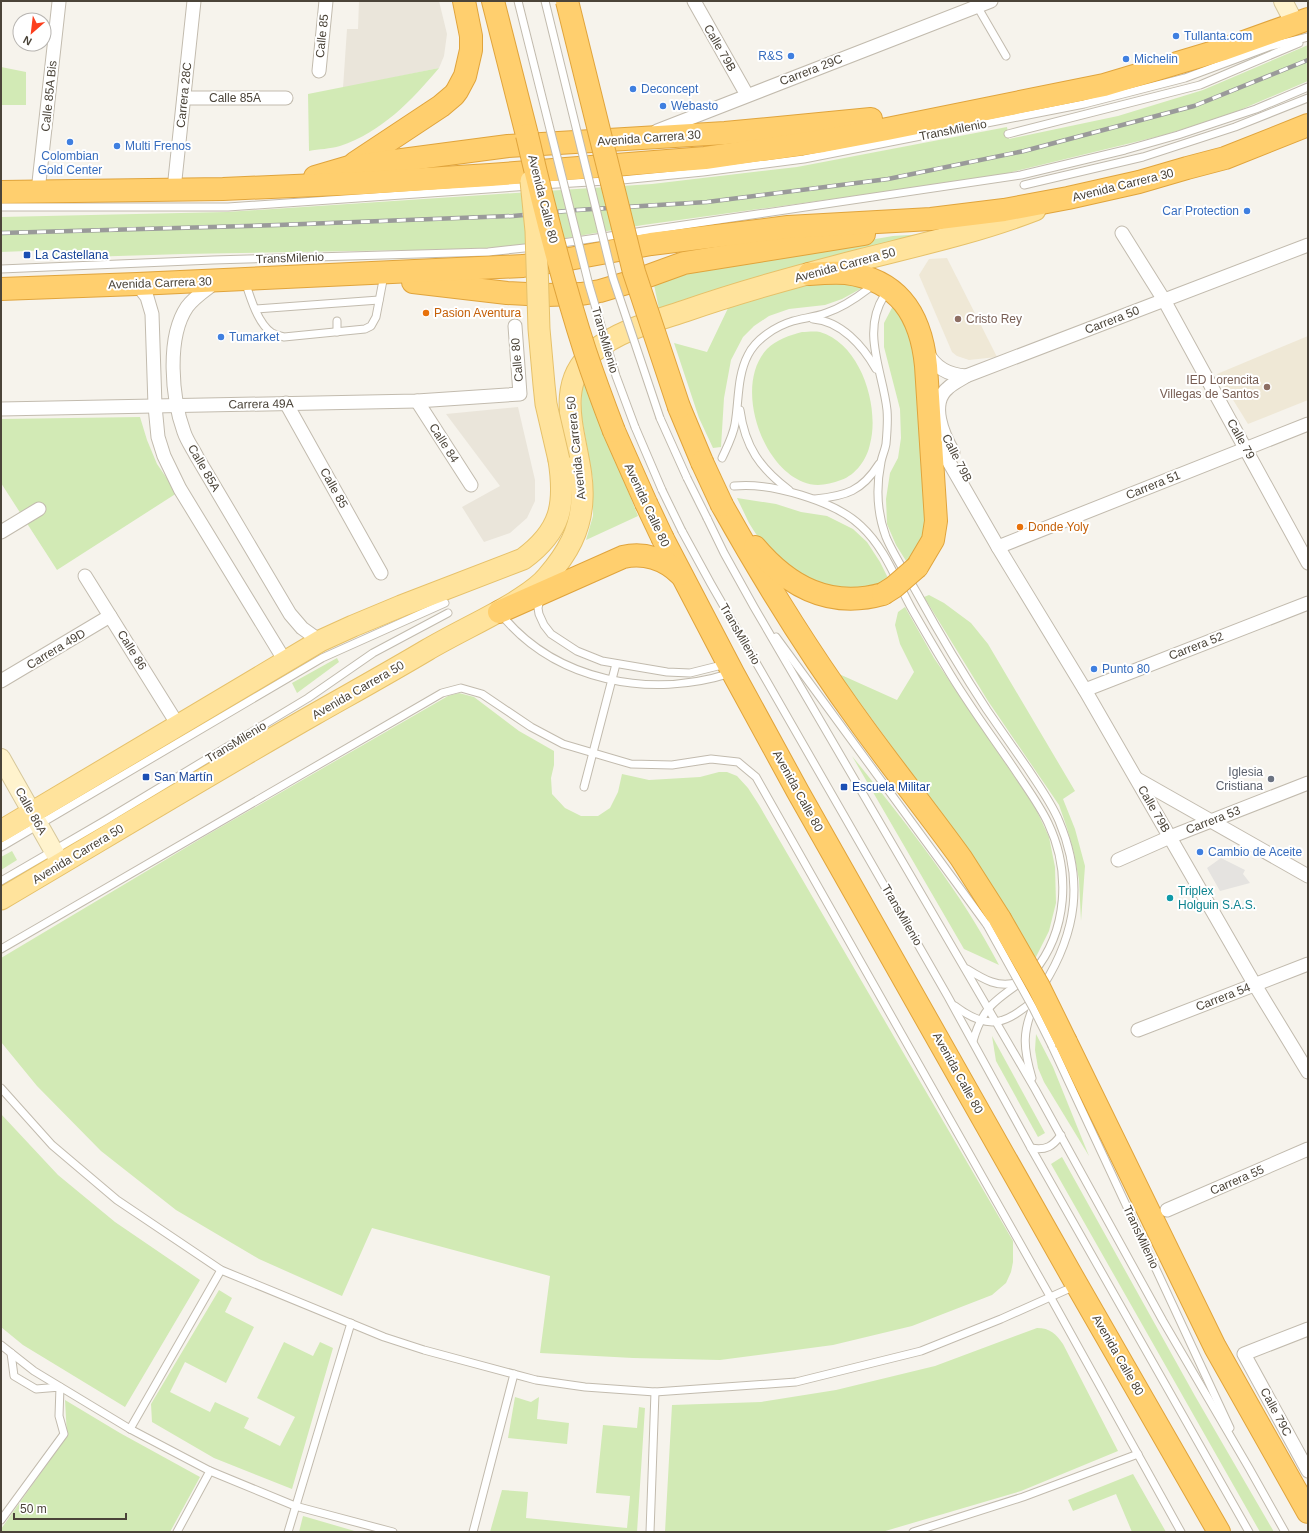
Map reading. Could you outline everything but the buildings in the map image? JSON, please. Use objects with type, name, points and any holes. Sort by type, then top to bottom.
[{"type":"highway","points":[[349,167],[454,95],[465,76],[471,50],[471,36],[464,1]]},
{"type":"highway","name":"Avenida Calle 80","points":[[493,1],[549,226],[585,352],[614,431],[654,497],[673,535],[681,575],[798,792],[1077,1285],[1219,1532]]},
{"type":"highway","points":[[567,1],[634,272],[679,408],[712,460],[714,512],[757,569],[863,727],[961,858],[994,922],[1040,987],[1059,1044],[1216,1347],[1306,1506]]},
{"type":"highway","name":"Avenida Carrera 30","points":[[1,192],[284,186],[490,175],[705,158],[780,148],[880,131],[1017,103],[1104,84],[1224,49],[1305,29]]},
{"type":"highway","name":"Avenida Carrera 30","points":[[284,186],[349,167],[508,146],[631,140],[805,126],[1017,103]]},
{"type":"highway","name":"Avenida Carrera 30","points":[[382,284],[523,266],[651,244],[788,226],[931,219],[1004,210],[1068,198],[1139,182],[1225,158],[1304,128]]},
{"type":"highway","name":"Avenida Carrera 30","points":[[1,288],[137,284],[320,275],[382,284],[546,295],[581,294],[600,291],[637,280],[684,263],[852,237],[931,219]]},
{"type":"highway","points":[[714,512],[780,573],[798,585],[818,594],[841,599],[858,599],[883,594],[894,587],[918,567],[933,540],[936,521],[924,347],[914,316],[907,305],[899,297],[884,286],[864,277],[846,273],[809,274]]},
{"type":"highway","points":[[499,612],[544,585],[633,554],[656,558],[670,566],[681,575]]},
{"type":"main road","name":"Avenida Carrera 50","points":[[1,831],[35,819],[178,724],[320,641],[401,606],[523,560],[537,549],[552,530],[558,516],[562,486],[559,460],[546,404],[544,385],[539,329],[536,231],[527,135]]},
{"type":"main road","name":"Avenida Carrera 50","points":[[544,585],[569,548],[574,538],[580,515],[583,495],[582,480],[570,411],[570,398],[572,380],[583,362],[594,351],[610,340],[637,328],[709,302],[1003,223],[1068,198]]},
{"type":"main road","name":"Avenida Carrera 50","points":[[1,899],[57,857],[316,714],[436,644],[499,612]]},
{"type":"street","name":"Carrera 28C","points":[[174,189],[194,1]]},
{"type":"street","name":"Calle 85","points":[[319,71],[326,1]]},
{"type":"street","name":"Calle 79B","points":[[694,1],[747,95]]},
{"type":"street","name":"Carrera 29C","points":[[631,140],[684,121],[976,4],[991,1]]},
{"type":"street","points":[[1283,1],[1305,29]]},
{"type":"street","name":"Calle 85A Bis","points":[[38,191],[59,2]]},
{"type":"street","name":"Calle 85A","points":[[184,98],[286,98]]},
{"type":"street","name":"Calle 79","points":[[1122,233],[1164,300],[1308,562]]},
{"type":"street","name":"Carrera 50","points":[[966,376],[1308,245]]},
{"type":"street","name":"Calle 85A","points":[[218,280],[187,307],[177,329],[175,338],[173,377],[177,405],[185,434],[290,614],[302,628],[320,641]]},
{"type":"street","points":[[137,284],[147,298],[152,314],[155,406],[158,437],[164,456],[171,472],[285,661]]},
{"type":"street","name":"Calle 80","points":[[515,326],[520,394]]},
{"type":"street","points":[[924,347],[936,365],[952,374],[966,376]]},
{"type":"street","name":"Calle 79B","points":[[966,376],[947,388],[942,395],[939,404],[939,415],[942,429],[947,441],[989,516],[998,547]]},
{"type":"street","name":"Carrera 49A","points":[[1,409],[417,401],[520,394]]},
{"type":"street","name":"Calle 84","points":[[417,401],[471,485]]},
{"type":"street","name":"Calle 85","points":[[286,403],[382,573]]},
{"type":"street","name":"Carrera 51","points":[[998,547],[1308,424]]},
{"type":"street","name":"Calle 79B","points":[[930,430],[998,547],[1085,690],[1255,985],[1308,1072]]},
{"type":"street","points":[[1,532],[40,509]]},
{"type":"street","name":"Calle 86","points":[[85,576],[178,724]]},
{"type":"street","name":"Carrera 52","points":[[1085,690],[1308,603]]},
{"type":"street","name":"Carrera 49D","points":[[1,681],[110,616]]},
{"type":"street","name":"Calle 86A","points":[[1,758],[57,857]]},
{"type":"street","points":[[1136,779],[1308,876]]},
{"type":"street","name":"Carrera 53","points":[[1118,860],[1170,837],[1308,783]]},
{"type":"street","name":"Carrera 54","points":[[1138,1030],[1308,964]]},
{"type":"street","name":"Carrera 55","points":[[1167,1210],[1308,1149]]},
{"type":"street","name":"Calle 79C","points":[[1308,1329],[1244,1354],[1308,1471]]},
{"type":"lane","name":"TransMilenio","points":[[518,1],[589,285],[616,376],[635,427],[654,497]]},
{"type":"lane","name":"TransMilenio","points":[[545,1],[613,278],[660,418],[687,478],[714,512],[724,553],[754,607],[997,1022],[1163,1321],[1285,1532]]},
{"type":"lane","points":[[976,4],[1006,56]]},
{"type":"lane","name":"TransMilenio","points":[[1,207],[228,207],[622,180],[703,172],[804,159],[1084,104],[1185,78],[1271,46],[1305,29]]},
{"type":"lane","points":[[1008,134],[1200,85],[1267,57],[1305,29]]},
{"type":"lane","name":"TransMilenio","points":[[1,269],[213,260],[488,252],[545,246],[1021,175],[1125,150],[1178,135],[1256,109],[1308,87]]},
{"type":"lane","points":[[1024,185],[1143,156],[1235,126],[1308,98]]},
{"type":"lane","points":[[245,279],[256,310],[265,327],[273,333],[284,337],[365,329],[371,326],[376,317],[382,284]]},
{"type":"lane","points":[[256,310],[335,304],[382,284]]},
{"type":"lane","name":"TransMilenio","points":[[712,460],[735,426],[740,380],[748,355],[760,340],[775,329],[793,321],[807,319],[842,307],[853,301],[868,289]]},
{"type":"lane","name":"TransMilenio","points":[[884,296],[878,305],[874,331],[875,351],[888,424],[881,462],[878,497],[879,513],[887,538],[964,675],[1045,794],[1059,819],[1069,847],[1075,899],[1067,937],[1052,972],[1037,997],[1026,1024],[1024,1044],[1035,1089]]},
{"type":"lane","name":"TransMilenio","points":[[807,319],[821,320],[835,326],[850,336],[865,351],[879,374]]},
{"type":"lane","points":[[337,321],[337,332]]},
{"type":"lane","name":"TransMilenio","points":[[738,400],[742,425],[748,445],[772,477],[792,492]]},
{"type":"lane","name":"TransMilenio","points":[[814,499],[834,497],[849,493],[867,481],[881,462]]},
{"type":"lane","name":"TransMilenio","points":[[734,486],[755,484],[792,492],[814,499],[850,516],[872,537],[882,551],[914,611],[954,680],[1035,801],[1048,823],[1058,849],[1063,883],[1062,910],[1056,933],[1045,956],[1036,969],[1026,979],[1000,997],[988,1008],[980,1020],[973,1041]]},
{"type":"lane","name":"TransMilenio","points":[[673,535],[711,584],[803,742],[953,1005],[1031,1148],[1250,1532]]},
{"type":"lane","points":[[544,585],[538,608],[544,625],[552,634],[576,651],[602,661],[667,672],[690,673],[730,668]]},
{"type":"lane","points":[[1,847],[35,819],[322,658],[445,603]]},
{"type":"lane","name":"TransMilenio","points":[[754,607],[994,922]]},
{"type":"lane","name":"TransMilenio","points":[[1,881],[57,857],[106,820],[308,698],[373,653],[448,612]]},
{"type":"lane","points":[[499,612],[528,640],[554,658],[582,672],[612,681],[640,685],[667,685],[695,682],[730,668]]},
{"type":"lane","points":[[584,787],[616,664]]},
{"type":"lane","points":[[1,949],[442,693],[460,688],[482,694],[530,727],[563,744],[631,764],[672,765],[711,759],[738,762],[756,777],[1182,1532]]},
{"type":"lane","name":"TransMilenio","points":[[964,967],[990,982],[1000,985],[1012,984],[1026,979]]},
{"type":"lane","name":"TransMilenio","points":[[953,1005],[967,1015],[980,1020],[997,1022],[1020,1012],[1037,997]]},
{"type":"lane","name":"TransMilenio","points":[[1059,1044],[1249,1468]]},
{"type":"lane","points":[[1,1088],[52,1145],[117,1200],[221,1270],[384,1337],[424,1350],[536,1380],[585,1387],[655,1392],[796,1382],[921,1351],[1051,1298],[1077,1285]]},
{"type":"lane","points":[[1031,1148],[1048,1148],[1056,1143],[1061,1135]]},
{"type":"lane","points":[[130,1429],[221,1270]]},
{"type":"lane","points":[[288,1532],[351,1324]]},
{"type":"lane","points":[[1,1346],[34,1371],[130,1429],[210,1470],[295,1506],[393,1532]]},
{"type":"lane","points":[[10,1353],[14,1376],[36,1389],[60,1387]]},
{"type":"lane","points":[[473,1532],[514,1374]]},
{"type":"lane","points":[[1,1520],[64,1434],[59,1416],[60,1387]]},
{"type":"lane","points":[[650,1532],[655,1392]]},
{"type":"lane","points":[[913,1532],[1023,1497],[1138,1454]]},
{"type":"lane","points":[[177,1532],[210,1470]]},
{"type":"shaded area","points":[[359,1],[439,1],[447,34],[444,56],[439,68],[343,88],[347,29],[358,29]]},
{"type":"shaded area","name":"Cristo Rey","points":[[947,258],[997,357],[969,360],[957,356],[952,352],[919,275],[929,259]]},
{"type":"shaded area","name":"IED Lorencita Villegas de Santos","points":[[1308,336],[1308,400],[1248,424],[1217,374]]},
{"type":"shaded area","points":[[518,407],[535,480],[535,501],[527,518],[510,533],[484,542],[462,507],[500,486],[446,414]]},
{"type":"shaded area","points":[[1221,858],[1245,870],[1243,874],[1250,883],[1220,891],[1207,868]]},
{"type":"green space","points":[[1308,45],[1308,81],[1226,116],[1164,135],[1004,174],[643,225],[525,245],[472,249],[183,254],[53,258],[52,250],[1,252],[1,217],[226,212],[652,184],[797,167],[1007,127],[1009,139],[1118,116],[1203,90]]},
{"type":"green space","points":[[1,67],[26,72],[26,105],[1,105]]},
{"type":"green space","points":[[439,68],[418,92],[395,114],[369,133],[340,146],[309,151],[308,94]]},
{"type":"green space","points":[[942,233],[659,309],[653,280],[893,236]]},
{"type":"green space","points":[[845,280],[864,287],[842,299],[825,305],[789,309],[769,316],[754,326],[743,337],[731,360],[724,398],[721,447],[713,448],[699,418],[674,343],[707,352],[730,304],[793,285]]},
{"type":"green space","points":[[895,302],[913,335],[928,533],[908,564],[896,545],[887,524],[886,499],[890,473],[898,458],[901,438],[900,409],[884,347],[884,323]]},
{"type":"green space","points":[[802,332],[820,332],[834,339],[847,349],[864,379],[869,395],[872,413],[872,429],[869,450],[860,466],[846,478],[826,484],[808,484],[788,473],[775,459],[764,442],[756,422],[753,402],[753,382],[757,364],[767,349],[775,343],[783,338]]},
{"type":"green space","points":[[582,376],[638,516],[586,540],[593,516],[593,480],[581,413]]},
{"type":"green space","points":[[140,417],[147,440],[157,464],[177,493],[57,570],[1,483],[1,419]]},
{"type":"green space","points":[[737,498],[776,504],[801,512],[827,516],[853,529],[867,542],[880,562],[889,580],[864,589],[848,592],[833,591],[804,579],[778,560],[767,548],[749,523]]},
{"type":"green space","points":[[929,595],[944,603],[971,623],[988,644],[1075,791],[1063,799],[1075,829],[1085,866],[1081,921],[1079,880],[1074,853],[1059,805],[988,701],[924,597]]},
{"type":"green space","points":[[905,607],[934,658],[1035,807],[1049,837],[1055,867],[1056,903],[1049,931],[1035,959],[1005,908],[950,826],[839,674],[897,700],[914,672],[900,644],[895,625],[898,612]]},
{"type":"green space","points":[[337,658],[339,662],[297,693],[292,683]]},
{"type":"green space","points":[[459,693],[474,697],[519,731],[554,751],[554,765],[551,778],[552,794],[565,808],[581,816],[598,816],[610,808],[618,792],[622,774],[649,780],[700,777],[719,772],[727,772],[737,776],[748,788],[759,805],[1013,1241],[1013,1262],[1011,1272],[1006,1283],[992,1295],[912,1326],[833,1345],[720,1360],[633,1358],[540,1353],[550,1276],[372,1228],[342,1296],[259,1259],[176,1210],[101,1151],[37,1086],[1,1042],[1,958],[207,835],[448,696]]},
{"type":"green space","points":[[852,756],[931,857],[984,937],[999,965],[964,949]]},
{"type":"green space","points":[[12,851],[17,860],[1,870],[1,857]]},
{"type":"green space","points":[[1036,1034],[1053,1067],[1089,1156],[1044,1082],[1038,1068],[1035,1050]]},
{"type":"green space","points":[[992,1036],[1045,1133],[1038,1137],[996,1061]]},
{"type":"green space","points":[[1,1114],[58,1175],[115,1222],[200,1280],[125,1407],[23,1345],[1,1327]]},
{"type":"green space","points":[[1062,1157],[1195,1396],[1274,1532],[1260,1532],[1051,1164]]},
{"type":"green space","points":[[219,1290],[232,1298],[225,1312],[254,1327],[226,1383],[185,1362],[170,1392],[210,1412],[215,1402],[249,1418],[244,1428],[280,1446],[295,1417],[257,1398],[284,1342],[313,1356],[320,1342],[333,1348],[292,1489],[214,1458],[152,1422],[151,1404]]},
{"type":"green space","points":[[1037,1328],[1049,1330],[1058,1337],[1063,1344],[1118,1451],[1021,1491],[882,1532],[665,1532],[672,1405],[761,1402],[836,1390],[935,1366]]},
{"type":"green space","points":[[515,1397],[531,1402],[539,1397],[537,1419],[569,1423],[567,1444],[508,1438]]},
{"type":"green space","points":[[65,1400],[120,1433],[200,1477],[170,1532],[1,1532],[1,1529],[67,1436]]},
{"type":"green space","points":[[639,1407],[645,1408],[637,1532],[490,1532],[502,1490],[528,1492],[526,1518],[627,1528],[630,1496],[596,1493],[603,1425],[637,1428]]},
{"type":"green space","points":[[1133,1474],[1166,1532],[1132,1532],[1116,1494],[1073,1511],[1068,1500]]},
{"type":"green space","points":[[303,1516],[358,1532],[299,1532]]},
{"type":"railway","points":[[1,233],[513,216],[577,210],[707,202],[888,179],[1024,151],[1194,106],[1308,60]]},
{"type":"place","name":"Tullanta.com","points":[[1176,36]]},
{"type":"place","name":"R&S","points":[[791,56]]},
{"type":"place","name":"Michelin","points":[[1126,59]]},
{"type":"place","name":"Deconcept","points":[[633,89]]},
{"type":"place","name":"Webasto","points":[[663,106]]},
{"type":"place","name":"Colombian Gold Center","points":[[70,142]]},
{"type":"place","name":"Multi Frenos","points":[[117,146]]},
{"type":"place","name":"Car Protection","points":[[1247,211]]},
{"type":"place","name":"La Castellana","points":[[27,255]]},
{"type":"place","name":"Pasion Aventura","points":[[426,313]]},
{"type":"place","name":"Cristo Rey","points":[[958,319]]},
{"type":"place","name":"Tumarket","points":[[221,337]]},
{"type":"place","name":"IED Lorencita Villegas de Santos","points":[[1267,387]]},
{"type":"place","name":"Donde Yoly","points":[[1020,527]]},
{"type":"place","name":"Punto 80","points":[[1094,669]]},
{"type":"place","name":"San Martín","points":[[146,777]]},
{"type":"place","name":"Iglesia Cristiana","points":[[1271,779]]},
{"type":"place","name":"Escuela Militar","points":[[844,787]]},
{"type":"place","name":"Cambio de Aceite","points":[[1200,852]]},
{"type":"place","name":"Triplex Holguin S.A.S.","points":[[1170,898]]}]
